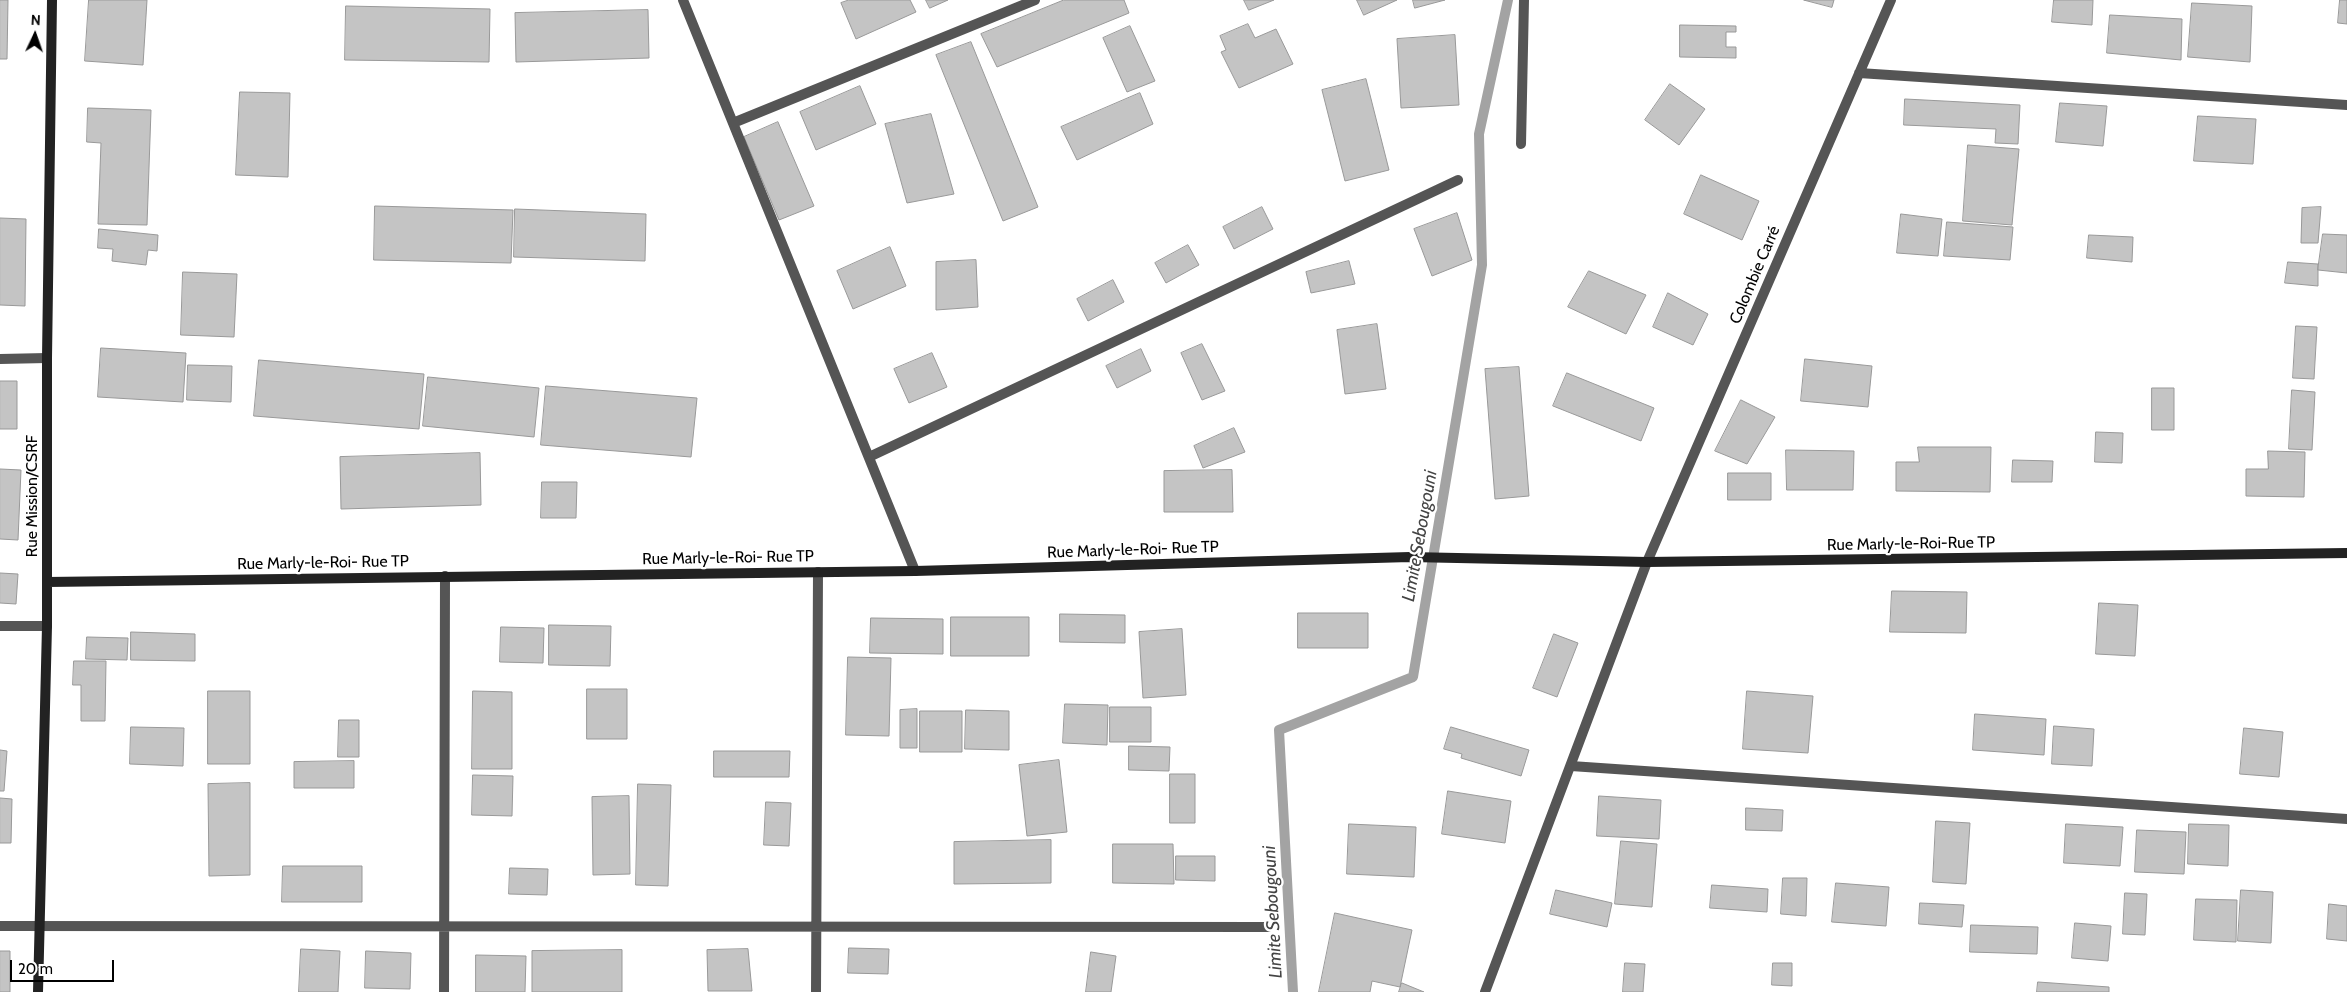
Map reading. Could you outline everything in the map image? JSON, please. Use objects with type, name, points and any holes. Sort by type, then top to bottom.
[{"type":"street","name":"Rue Mission/CSRF","points":[[38,992],[47,626],[47,358],[52,0]]},
{"type":"street","points":[[683,0],[915,571]]},
{"type":"street","points":[[733,123],[1035,0]]},
{"type":"street","points":[[1521,144],[1524,0]]},
{"type":"street","name":"Colombie Carré","points":[[1485,992],[1647,562],[1890,0]]},
{"type":"street","points":[[1859,73],[2347,105]]},
{"type":"street","points":[[869,457],[1458,180]]},
{"type":"street","points":[[0,359],[47,358]]},
{"type":"street","name":"Rue Marly-le-Roi-Rue TP","points":[[1410,557],[1647,562],[2347,553]]},
{"type":"street","name":"Rue Marly-le-Roi- Rue TP","points":[[47,582],[915,571],[1410,557]]},
{"type":"street","points":[[816,992],[818,572]]},
{"type":"street","points":[[444,992],[445,576]]},
{"type":"street","points":[[0,626],[47,626]]},
{"type":"street","points":[[1570,766],[2347,819]]},
{"type":"street","points":[[0,926],[1268,927]]},
{"type":"building","points":[[0,0],[8,0],[7,59],[0,59]]},
{"type":"building","points":[[89,0],[147,0],[143,65],[85,61]]},
{"type":"building","points":[[849,0],[910,0],[916,12],[856,39],[841,3]]},
{"type":"building","points":[[926,0],[948,0],[930,8]]},
{"type":"building","points":[[1064,0],[1124,0],[1129,13],[997,67],[981,34]]},
{"type":"building","points":[[1244,0],[1274,0],[1249,10]]},
{"type":"building","points":[[1357,0],[1397,0],[1364,15]]},
{"type":"building","points":[[1413,0],[1445,0],[1415,8]]},
{"type":"building","points":[[1804,0],[1834,0],[1832,7]]},
{"type":"building","points":[[2054,0],[2093,0],[2092,25],[2052,22]]},
{"type":"building","points":[[2340,0],[2347,0],[2347,24],[2338,23]]},
{"type":"building","points":[[2192,3],[2252,6],[2250,62],[2188,57]]},
{"type":"building","points":[[346,6],[490,9],[489,62],[345,60]]},
{"type":"building","points":[[648,10],[649,58],[516,62],[515,13]]},
{"type":"building","points":[[2110,15],[2182,19],[2181,60],[2107,53]]},
{"type":"building","points":[[1248,24],[1255,38],[1276,29],[1293,64],[1239,88],[1221,52],[1226,50],[1220,36]]},
{"type":"building","points":[[1680,25],[1736,26],[1736,32],[1726,32],[1726,47],[1736,47],[1736,58],[1680,57]]},
{"type":"building","points":[[1130,26],[1155,81],[1127,92],[1103,38]]},
{"type":"building","points":[[1455,35],[1459,105],[1401,108],[1397,39]]},
{"type":"building","points":[[971,42],[1038,207],[1003,221],[936,55]]},
{"type":"building","points":[[1366,79],[1389,170],[1345,181],[1322,90]]},
{"type":"building","points":[[1670,84],[1705,109],[1679,145],[1645,120]]},
{"type":"building","points":[[860,86],[876,124],[816,150],[800,112]]},
{"type":"building","points":[[240,92],[290,93],[288,177],[236,175]]},
{"type":"building","points":[[1140,93],[1153,124],[1077,160],[1061,127]]},
{"type":"building","points":[[1905,99],[2020,105],[2018,144],[1995,143],[1996,129],[1904,125]]},
{"type":"building","points":[[2060,103],[2107,106],[2103,146],[2056,142]]},
{"type":"building","points":[[88,108],[151,110],[147,225],[98,224],[101,143],[87,142]]},
{"type":"building","points":[[931,114],[954,194],[907,203],[885,124]]},
{"type":"building","points":[[2198,116],[2256,119],[2253,164],[2194,161]]},
{"type":"building","points":[[778,122],[814,206],[779,220],[744,137]]},
{"type":"building","points":[[1968,145],[2019,149],[2012,225],[1963,221]]},
{"type":"building","points":[[1701,175],[1759,201],[1742,240],[1684,214]]},
{"type":"building","points":[[375,206],[513,210],[511,263],[374,260]]},
{"type":"building","points":[[1262,207],[1273,229],[1234,249],[1223,227]]},
{"type":"building","points":[[2321,207],[2318,243],[2301,243],[2302,208]]},
{"type":"building","points":[[515,209],[646,214],[645,261],[514,257]]},
{"type":"building","points":[[1457,213],[1472,260],[1432,276],[1414,229]]},
{"type":"building","points":[[1901,214],[1942,219],[1938,256],[1897,253]]},
{"type":"building","points":[[0,218],[26,219],[25,306],[0,305]]},
{"type":"building","points":[[1947,222],[2013,227],[2010,260],[1944,256]]},
{"type":"building","points":[[99,229],[158,235],[157,251],[148,250],[146,265],[112,261],[113,249],[98,248]]},
{"type":"building","points":[[2323,234],[2347,235],[2347,273],[2318,270]]},
{"type":"building","points":[[2089,235],[2133,237],[2132,262],[2087,258]]},
{"type":"building","points":[[1188,245],[1199,265],[1166,283],[1155,263]]},
{"type":"building","points":[[890,247],[906,286],[853,309],[837,271]]},
{"type":"building","points":[[976,260],[978,307],[936,310],[936,262]]},
{"type":"building","points":[[1349,261],[1355,284],[1311,293],[1306,272]]},
{"type":"building","points":[[2288,262],[2318,264],[2318,286],[2285,283]]},
{"type":"building","points":[[1589,271],[1646,295],[1626,334],[1568,307]]},
{"type":"building","points":[[183,272],[237,274],[234,337],[181,335]]},
{"type":"building","points":[[1113,280],[1124,302],[1088,321],[1077,299]]},
{"type":"building","points":[[1668,293],[1708,314],[1693,345],[1653,327]]},
{"type":"building","points":[[1377,324],[1386,389],[1345,394],[1337,330]]},
{"type":"building","points":[[2296,326],[2317,327],[2314,379],[2293,378]]},
{"type":"building","points":[[1202,344],[1225,391],[1202,400],[1181,353]]},
{"type":"building","points":[[101,348],[186,353],[183,402],[98,397]]},
{"type":"building","points":[[1141,349],[1151,371],[1117,388],[1106,366]]},
{"type":"building","points":[[932,353],[947,387],[909,403],[894,369]]},
{"type":"building","points":[[1805,359],[1872,366],[1868,407],[1801,401]]},
{"type":"building","points":[[259,360],[424,374],[419,429],[254,416]]},
{"type":"building","points":[[188,365],[232,366],[231,402],[187,400]]},
{"type":"building","points":[[1519,367],[1529,496],[1495,499],[1485,369]]},
{"type":"building","points":[[1567,373],[1654,408],[1641,441],[1553,406]]},
{"type":"building","points":[[428,377],[539,388],[534,437],[423,426]]},
{"type":"building","points":[[0,381],[17,381],[17,429],[0,429]]},
{"type":"building","points":[[546,386],[697,398],[691,457],[541,445]]},
{"type":"building","points":[[2152,388],[2174,388],[2174,430],[2152,430]]},
{"type":"building","points":[[2292,390],[2315,392],[2312,450],[2289,449]]},
{"type":"building","points":[[1741,400],[1775,417],[1747,464],[1715,451]]},
{"type":"building","points":[[1234,428],[1245,452],[1203,468],[1194,446]]},
{"type":"building","points":[[2096,432],[2123,433],[2122,463],[2095,462]]},
{"type":"building","points":[[1918,447],[1991,447],[1990,492],[1896,491],[1896,462],[1919,462]]},
{"type":"building","points":[[1786,450],[1854,451],[1853,490],[1787,490]]},
{"type":"building","points":[[2268,451],[2305,452],[2304,497],[2246,496],[2246,469],[2268,469]]},
{"type":"building","points":[[480,453],[481,505],[341,509],[340,457]]},
{"type":"building","points":[[2013,460],[2053,461],[2052,482],[2012,482]]},
{"type":"building","points":[[0,469],[21,470],[18,540],[0,539]]},
{"type":"building","points":[[1232,470],[1233,512],[1164,512],[1164,471]]},
{"type":"building","points":[[1728,473],[1771,473],[1771,500],[1728,500]]},
{"type":"building","points":[[542,482],[577,482],[576,518],[541,518]]},
{"type":"building","points":[[0,573],[18,574],[16,604],[0,603]]},
{"type":"building","points":[[1892,591],[1967,592],[1966,633],[1890,632]]},
{"type":"building","points":[[2099,603],[2138,605],[2135,656],[2096,654]]},
{"type":"building","points":[[1298,613],[1368,613],[1368,648],[1298,648]]},
{"type":"building","points":[[1060,614],[1125,615],[1125,643],[1060,642]]},
{"type":"building","points":[[951,617],[1029,617],[1029,656],[951,656]]},
{"type":"building","points":[[871,618],[943,619],[943,654],[870,653]]},
{"type":"building","points":[[549,625],[611,626],[610,666],[549,665]]},
{"type":"building","points":[[501,627],[544,628],[543,663],[500,662]]},
{"type":"building","points":[[1182,629],[1186,695],[1143,698],[1139,632]]},
{"type":"building","points":[[131,632],[195,634],[195,661],[131,660]]},
{"type":"building","points":[[1554,634],[1578,643],[1557,697],[1533,688]]},
{"type":"building","points":[[87,637],[128,638],[127,660],[86,659]]},
{"type":"building","points":[[848,657],[891,658],[889,736],[846,735]]},
{"type":"building","points":[[74,661],[106,661],[105,721],[81,721],[81,685],[73,685]]},
{"type":"building","points":[[587,689],[627,689],[627,739],[587,739]]},
{"type":"building","points":[[208,691],[250,691],[250,764],[208,764]]},
{"type":"building","points":[[473,691],[512,692],[512,769],[472,769]]},
{"type":"building","points":[[1747,691],[1813,696],[1808,753],[1743,749]]},
{"type":"building","points":[[1065,704],[1108,705],[1107,745],[1063,743]]},
{"type":"building","points":[[1110,707],[1151,707],[1151,742],[1110,742]]},
{"type":"building","points":[[917,709],[917,748],[900,748],[900,710]]},
{"type":"building","points":[[966,710],[1009,711],[1009,750],[965,749]]},
{"type":"building","points":[[920,711],[962,711],[962,752],[920,752]]},
{"type":"building","points":[[1975,714],[2046,719],[2044,755],[1973,750]]},
{"type":"building","points":[[339,720],[359,720],[359,757],[338,757]]},
{"type":"building","points":[[2054,726],[2094,729],[2092,766],[2052,764]]},
{"type":"building","points":[[131,727],[184,728],[183,766],[130,764]]},
{"type":"building","points":[[1451,727],[1529,750],[1521,776],[1461,758],[1462,754],[1444,749]]},
{"type":"building","points":[[2244,728],[2283,732],[2279,777],[2240,774]]},
{"type":"building","points":[[1129,746],[1170,747],[1169,771],[1129,770]]},
{"type":"building","points":[[0,750],[7,751],[4,791],[0,791]]},
{"type":"building","points":[[714,751],[790,751],[789,777],[714,777]]},
{"type":"building","points":[[1059,760],[1067,832],[1027,836],[1019,765]]},
{"type":"building","points":[[354,761],[354,788],[294,788],[294,762]]},
{"type":"building","points":[[1170,774],[1195,774],[1195,823],[1170,823]]},
{"type":"building","points":[[473,775],[513,776],[512,816],[472,815]]},
{"type":"building","points":[[250,783],[250,875],[209,876],[208,784]]},
{"type":"building","points":[[638,784],[671,785],[668,886],[636,885]]},
{"type":"building","points":[[1448,791],[1511,801],[1505,843],[1442,834]]},
{"type":"building","points":[[629,796],[630,874],[593,875],[592,797]]},
{"type":"building","points":[[1599,796],[1661,800],[1659,839],[1597,836]]},
{"type":"building","points":[[0,798],[12,799],[11,843],[0,843]]},
{"type":"building","points":[[766,802],[791,803],[789,846],[764,845]]},
{"type":"building","points":[[1746,808],[1783,810],[1782,831],[1746,830]]},
{"type":"building","points":[[1936,821],[1970,823],[1966,884],[1933,882]]},
{"type":"building","points":[[1349,824],[1416,827],[1414,877],[1347,874]]},
{"type":"building","points":[[2066,824],[2123,827],[2120,866],[2064,863]]},
{"type":"building","points":[[2189,824],[2229,825],[2228,866],[2188,864]]},
{"type":"building","points":[[2137,830],[2186,832],[2184,874],[2135,872]]},
{"type":"building","points":[[1051,840],[1051,883],[954,884],[954,842]]},
{"type":"building","points":[[1621,841],[1657,844],[1652,907],[1615,904]]},
{"type":"building","points":[[1113,844],[1173,844],[1174,884],[1113,883]]},
{"type":"building","points":[[1176,856],[1215,856],[1215,881],[1176,880]]},
{"type":"building","points":[[283,866],[362,866],[362,902],[282,902]]},
{"type":"building","points":[[510,868],[548,869],[547,895],[509,894]]},
{"type":"building","points":[[1783,878],[1807,878],[1806,916],[1781,914]]},
{"type":"building","points":[[1836,883],[1889,887],[1886,926],[1832,922]]},
{"type":"building","points":[[1712,885],[1768,889],[1767,912],[1710,908]]},
{"type":"building","points":[[1556,890],[1612,903],[1607,927],[1550,914]]},
{"type":"building","points":[[2241,890],[2273,892],[2271,943],[2238,941]]},
{"type":"building","points":[[2125,893],[2147,894],[2145,935],[2123,934]]},
{"type":"building","points":[[2196,899],[2237,900],[2236,942],[2194,940]]},
{"type":"building","points":[[1920,903],[1964,905],[1962,927],[1919,924]]},
{"type":"building","points":[[2329,904],[2347,906],[2347,941],[2327,939]]},
{"type":"building","points":[[1335,913],[1412,930],[1400,987],[1372,981],[1370,992],[1319,992]]},
{"type":"building","points":[[2075,923],[2111,926],[2108,961],[2072,958]]},
{"type":"building","points":[[1971,925],[2038,927],[2037,954],[1970,952]]},
{"type":"building","points":[[849,948],[889,949],[888,974],[848,973]]},
{"type":"building","points":[[301,949],[340,951],[338,992],[299,992]]},
{"type":"building","points":[[748,949],[752,991],[708,991],[707,950]]},
{"type":"building","points":[[622,950],[622,992],[532,992],[532,951]]},
{"type":"building","points":[[0,951],[10,951],[10,992],[0,992]]},
{"type":"building","points":[[366,951],[411,953],[410,989],[365,988]]},
{"type":"building","points":[[1091,952],[1116,956],[1111,992],[1086,992]]},
{"type":"building","points":[[476,955],[526,956],[525,992],[476,992]]},
{"type":"building","points":[[1625,963],[1645,964],[1643,992],[1623,992]]},
{"type":"building","points":[[1773,963],[1792,963],[1792,986],[1772,985]]},
{"type":"building","points":[[2038,982],[2109,987],[2109,992],[2037,992]]},
{"type":"building","points":[[1402,983],[1424,992],[1399,992]]},
{"type":"waterway","name":"Limite Sebougouni","points":[[1293,992],[1279,730],[1413,677],[1482,265],[1479,134],[1508,0]]}]
